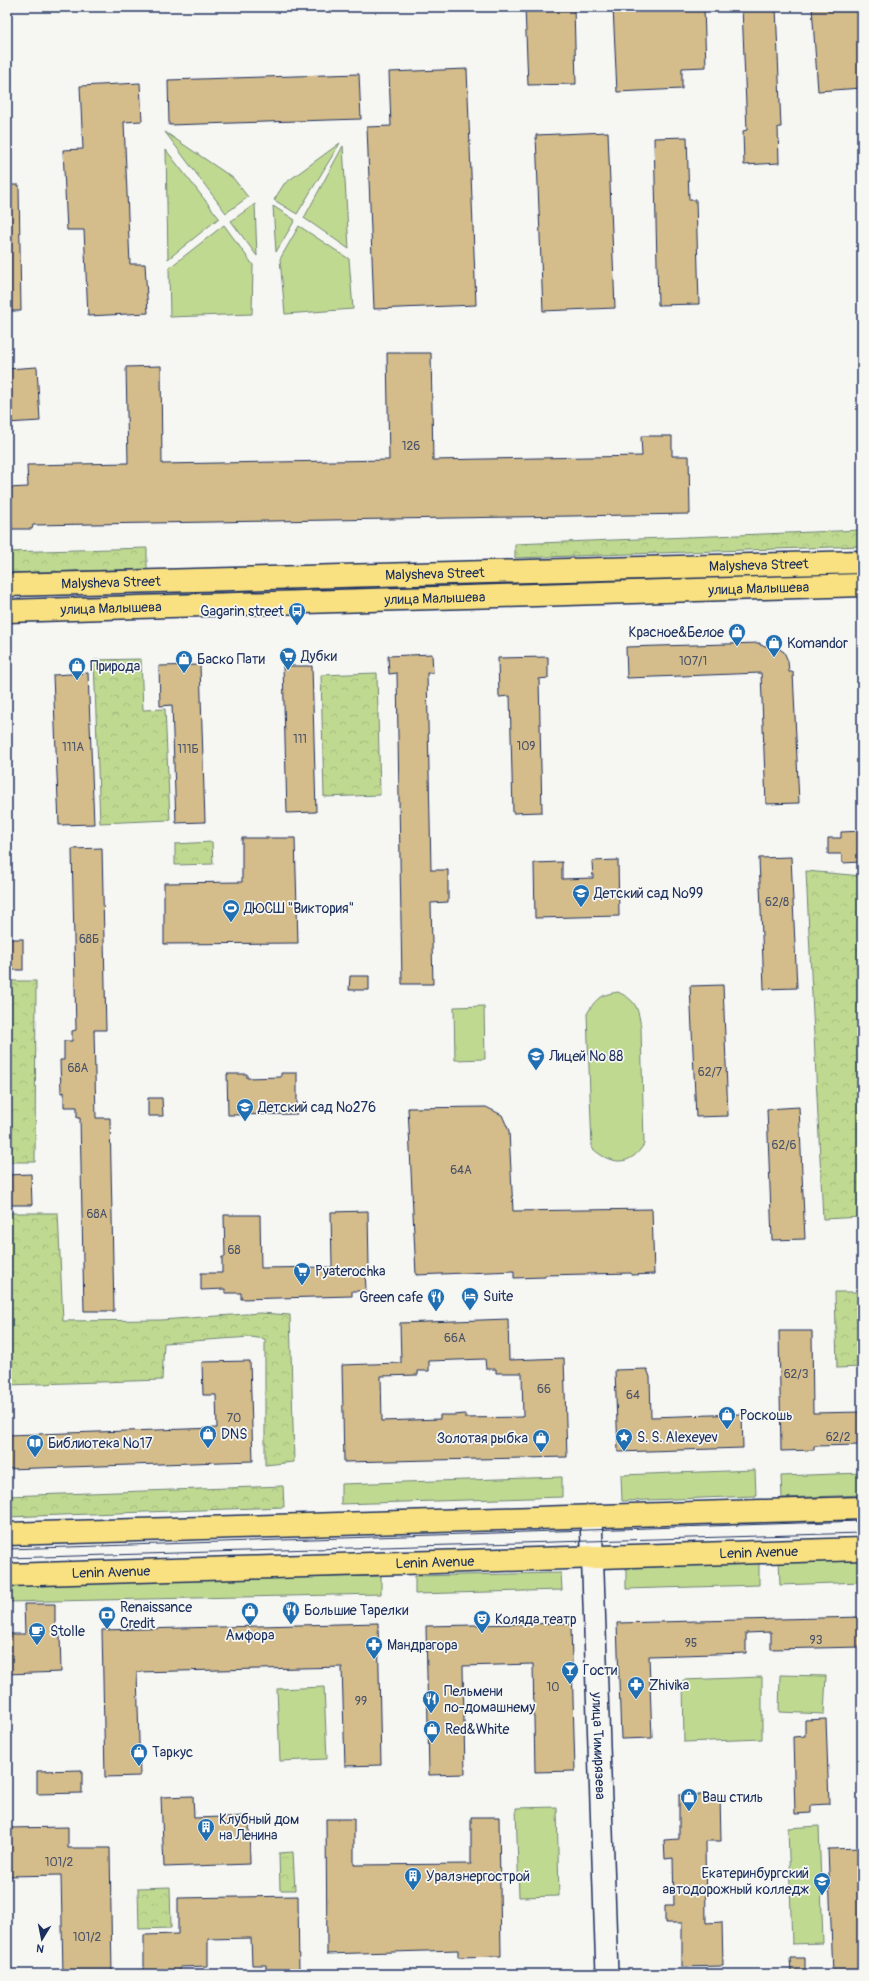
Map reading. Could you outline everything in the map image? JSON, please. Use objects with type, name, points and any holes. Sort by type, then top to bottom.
[{"type":"main road","name":"Malysheva Street","points":[[7,585],[862,562]]},
{"type":"main road","name":"улица Малышева","points":[[7,611],[862,585]]},
{"type":"main road","points":[[7,1534],[862,1508]]},
{"type":"main road","name":"Lenin Avenue","points":[[7,1575],[862,1549]]},
{"type":"street","name":"улица Тимирязева","points":[[591,1517],[607,1974]]},
{"type":"green space","points":[[165,132],[233,178],[248,197],[226,213]]},
{"type":"green space","points":[[340,143],[297,214],[274,200],[284,184]]},
{"type":"green space","points":[[343,146],[349,249],[304,218]]},
{"type":"green space","points":[[166,150],[219,218],[168,259]]},
{"type":"green space","points":[[255,204],[257,256],[231,221]]},
{"type":"green space","points":[[273,206],[295,220],[276,252]]},
{"type":"green space","points":[[224,225],[253,265],[252,314],[170,317],[169,268]]},
{"type":"green space","points":[[299,226],[349,259],[353,309],[285,314],[280,259]]},
{"type":"green space","points":[[862,530],[862,546],[515,558],[515,544]]},
{"type":"green space","points":[[147,548],[147,569],[7,573],[7,552]]},
{"type":"green space","points":[[141,659],[143,710],[165,709],[170,820],[100,823],[94,660]]},
{"type":"green space","points":[[377,673],[380,795],[324,797],[321,675]]},
{"type":"green space","points":[[212,842],[213,864],[175,865],[175,844]]},
{"type":"green space","points":[[806,871],[862,876],[862,1217],[823,1219]]},
{"type":"green space","points":[[7,981],[36,981],[35,1162],[7,1162]]},
{"type":"green space","points":[[618,992],[633,1002],[636,1006],[640,1021],[644,1144],[633,1157],[620,1161],[606,1158],[592,1148],[587,1014],[599,998],[607,994]]},
{"type":"green space","points":[[484,1006],[485,1059],[455,1060],[454,1007]]},
{"type":"green space","points":[[7,1213],[58,1213],[63,1321],[161,1320],[260,1313],[290,1315],[294,1462],[265,1465],[265,1339],[251,1337],[164,1343],[162,1380],[7,1385]]},
{"type":"green space","points":[[835,1292],[862,1292],[862,1367],[837,1368]]},
{"type":"green space","points":[[755,1470],[756,1496],[622,1501],[621,1475]]},
{"type":"green space","points":[[862,1473],[862,1495],[782,1498],[781,1476]]},
{"type":"green space","points":[[562,1477],[562,1497],[341,1504],[341,1484]]},
{"type":"green space","points":[[283,1486],[284,1507],[7,1517],[7,1496]]},
{"type":"green space","points":[[862,1555],[862,1582],[780,1585],[779,1558]]},
{"type":"green space","points":[[759,1559],[759,1585],[626,1589],[626,1563]]},
{"type":"green space","points":[[561,1573],[562,1590],[415,1594],[415,1576]]},
{"type":"green space","points":[[381,1576],[381,1594],[7,1602],[7,1583]]},
{"type":"green space","points":[[780,1675],[826,1676],[824,1714],[779,1712]]},
{"type":"green space","points":[[762,1677],[762,1739],[684,1742],[683,1680]]},
{"type":"green space","points":[[324,1687],[327,1759],[280,1761],[277,1689]]},
{"type":"green space","points":[[557,1807],[559,1896],[519,1897],[516,1808]]},
{"type":"green space","points":[[819,1826],[823,1943],[792,1944],[788,1828]]},
{"type":"green space","points":[[293,1852],[295,1890],[280,1890],[279,1853]]},
{"type":"green space","points":[[170,1887],[171,1928],[139,1929],[138,1888]]},
{"type":"building","points":[[525,7],[574,7],[576,84],[528,85]]},
{"type":"building","points":[[613,7],[704,7],[706,67],[682,68],[682,89],[617,92]]},
{"type":"building","points":[[742,7],[776,7],[781,127],[778,127],[779,163],[744,165],[743,131],[747,130]]},
{"type":"building","points":[[812,7],[858,7],[862,57],[862,88],[818,91]]},
{"type":"building","points":[[467,69],[476,305],[374,309],[367,127],[391,126],[389,72]]},
{"type":"building","points":[[359,74],[361,119],[169,125],[168,80]]},
{"type":"building","points":[[140,83],[142,121],[124,122],[130,264],[145,264],[148,313],[88,316],[84,230],[67,230],[63,150],[83,149],[80,86]]},
{"type":"building","points":[[608,132],[615,308],[543,311],[536,135]]},
{"type":"building","points":[[687,137],[689,200],[696,200],[699,304],[658,305],[654,138]]},
{"type":"building","points":[[7,185],[19,185],[21,311],[7,311]]},
{"type":"building","points":[[387,353],[431,353],[433,460],[642,456],[641,436],[672,436],[672,456],[689,456],[690,514],[33,525],[32,529],[12,529],[12,525],[7,525],[7,488],[28,487],[27,465],[128,463],[126,367],[161,366],[162,464],[389,460]]},
{"type":"building","points":[[37,367],[40,421],[7,423],[7,369]]},
{"type":"building","points":[[760,643],[760,645],[778,648],[784,652],[788,661],[789,672],[793,672],[799,803],[766,804],[761,673],[627,678],[626,647]]},
{"type":"building","points":[[432,654],[433,673],[427,673],[431,870],[448,870],[448,902],[431,903],[433,984],[402,984],[397,673],[389,674],[388,656]]},
{"type":"building","points":[[548,657],[548,678],[539,679],[542,812],[513,813],[510,696],[499,697],[498,658]]},
{"type":"building","points":[[200,665],[205,822],[176,823],[172,705],[160,706],[159,666]]},
{"type":"building","points":[[283,666],[312,666],[316,812],[287,813]]},
{"type":"building","points":[[88,673],[94,824],[59,825],[53,675]]},
{"type":"building","points":[[862,831],[862,862],[842,863],[842,854],[828,854],[828,838],[841,838],[841,832]]},
{"type":"building","name":"ДЮСШ \"Виктория\"","points":[[242,838],[295,838],[298,943],[164,944],[164,883],[242,882]]},
{"type":"building","points":[[102,848],[106,1030],[94,1030],[96,1118],[110,1118],[114,1311],[84,1311],[80,1118],[77,1118],[77,1107],[64,1107],[64,1092],[61,1093],[60,1060],[64,1060],[64,1041],[72,1041],[72,1031],[76,1030],[72,849]]},
{"type":"building","points":[[791,857],[797,988],[764,989],[759,858]]},
{"type":"building","points":[[618,860],[619,916],[535,918],[534,863],[562,862],[562,879],[593,878],[592,861]]},
{"type":"building","points":[[7,939],[23,939],[23,970],[7,970]]},
{"type":"building","points":[[350,976],[369,976],[369,990],[349,990]]},
{"type":"building","points":[[723,985],[728,1116],[696,1117],[690,986]]},
{"type":"building","points":[[281,1073],[297,1073],[297,1114],[228,1115],[227,1074],[247,1074],[247,1078],[281,1077]]},
{"type":"building","points":[[148,1098],[162,1098],[163,1116],[148,1116]]},
{"type":"building","points":[[486,1107],[502,1115],[509,1131],[513,1211],[652,1209],[654,1274],[631,1275],[631,1273],[545,1275],[545,1277],[514,1278],[514,1271],[416,1275],[408,1108]]},
{"type":"building","points":[[799,1107],[805,1239],[772,1240],[767,1109]]},
{"type":"building","points":[[31,1174],[32,1205],[7,1205],[7,1175]]},
{"type":"building","points":[[368,1211],[369,1268],[365,1268],[366,1291],[352,1291],[352,1296],[241,1299],[241,1293],[225,1293],[225,1289],[201,1290],[201,1273],[222,1273],[222,1257],[225,1257],[224,1215],[260,1215],[261,1268],[332,1267],[331,1212]]},
{"type":"building","points":[[508,1319],[509,1360],[564,1358],[567,1457],[344,1462],[342,1365],[401,1363],[400,1323]],"holes":[[[485,1359],[486,1369],[496,1369],[496,1373],[522,1373],[523,1417],[465,1418],[465,1414],[440,1415],[440,1419],[382,1421],[381,1376],[418,1375],[418,1371],[429,1371],[429,1361]]]},
{"type":"building","points":[[779,1331],[812,1331],[813,1413],[862,1412],[862,1445],[814,1446],[814,1450],[781,1451]]},
{"type":"building","points":[[250,1361],[253,1461],[7,1469],[7,1435],[217,1428],[216,1395],[203,1395],[202,1362]]},
{"type":"building","points":[[647,1369],[650,1377],[651,1417],[742,1414],[743,1448],[618,1452],[615,1370]]},
{"type":"building","points":[[24,1604],[55,1604],[55,1633],[60,1633],[61,1672],[7,1674],[7,1634],[25,1634]]},
{"type":"building","points":[[862,1617],[862,1647],[771,1649],[771,1632],[746,1633],[746,1653],[649,1656],[652,1738],[621,1739],[617,1623]]},
{"type":"building","points":[[378,1623],[381,1765],[345,1766],[342,1667],[137,1672],[140,1776],[105,1777],[102,1630]]},
{"type":"building","points":[[571,1623],[569,1625],[571,1625],[575,1771],[535,1772],[533,1664],[463,1666],[465,1774],[429,1775],[426,1626]]},
{"type":"building","points":[[826,1719],[829,1804],[811,1805],[811,1813],[795,1814],[793,1737],[805,1736],[805,1720]]},
{"type":"building","points":[[82,1770],[82,1793],[37,1794],[37,1771]]},
{"type":"building","points":[[679,1795],[720,1795],[721,1841],[705,1841],[706,1923],[722,1922],[723,1966],[682,1967],[682,1923],[665,1923],[665,1905],[674,1905],[673,1858],[665,1859],[664,1840],[679,1839]]},
{"type":"building","name":"Клубный дом на Ленина","points":[[193,1796],[194,1818],[249,1816],[250,1864],[164,1867],[161,1797]]},
{"type":"building","name":"Уралэнергострой","points":[[471,1817],[499,1817],[501,1956],[458,1957],[458,1950],[327,1954],[326,1819],[354,1819],[354,1865],[471,1864]]},
{"type":"building","points":[[68,1827],[68,1848],[110,1848],[112,1974],[63,1974],[61,1875],[7,1876],[7,1828]]},
{"type":"building","points":[[862,1848],[862,1974],[833,1974],[828,1849]]},
{"type":"building","points":[[298,1896],[299,1973],[266,1973],[266,1965],[252,1965],[251,1938],[208,1939],[208,1966],[180,1967],[180,1974],[144,1974],[144,1935],[178,1934],[178,1898]]},
{"type":"building","points":[[790,1958],[805,1958],[805,1974],[791,1974]]},
{"type":"tram line","points":[[7,1549],[862,1521]]},
{"type":"tram line","points":[[7,1558],[862,1533]]},
{"type":"place","name":"Gagarin street","points":[[297,626]]},
{"type":"place","name":"Красное&Белое","points":[[737,647]]},
{"type":"place","name":"Komandor","points":[[774,658]]},
{"type":"place","name":"Дубки","points":[[288,671]]},
{"type":"place","name":"Баско Пати","points":[[184,674]]},
{"type":"place","name":"Природа","points":[[77,681]]},
{"type":"place","name":"Детский сад №99","points":[[581,908]]},
{"type":"place","name":"ДЮСШ \"Виктория\"","points":[[231,923]]},
{"type":"place","name":"Лицей № 88","points":[[536,1071]]},
{"type":"place","name":"Детский сад №276","points":[[245,1122]]},
{"type":"place","name":"Pyaterochka","points":[[302,1286]]},
{"type":"place","name":"Suite","points":[[470,1311]]},
{"type":"place","name":"Green cafe","points":[[436,1312]]},
{"type":"place","name":"Роскошь","points":[[727,1430]]},
{"type":"place","name":"DNS","points":[[208,1449]]},
{"type":"place","name":"S. S. Alexeyev","points":[[624,1452]]},
{"type":"place","name":"Золотая рыбка","points":[[541,1453]]},
{"type":"place","name":"Библиотека №17","points":[[35,1458]]},
{"type":"place","name":"Большие Тарелки","points":[[291,1625]]},
{"type":"place","name":"Амфора","points":[[250,1626]]},
{"type":"place","name":"Renaissance Credit","points":[[107,1630]]},
{"type":"place","name":"Коляда театр","points":[[482,1634]]},
{"type":"place","name":"Stolle","points":[[37,1646]]},
{"type":"place","name":"Мандрагора","points":[[374,1660]]},
{"type":"place","name":"Гости","points":[[570,1685]]},
{"type":"place","name":"Zhivika","points":[[636,1700]]},
{"type":"place","name":"Пельмени по-домашнему","points":[[431,1714]]},
{"type":"place","name":"Red&White","points":[[432,1744]]},
{"type":"place","name":"Таркус","points":[[139,1767]]},
{"type":"place","name":"Ваш стиль","points":[[689,1812]]},
{"type":"place","name":"Клубный дом на Ленина","points":[[206,1842]]},
{"type":"place","name":"Уралэнергострой","points":[[413,1891]]},
{"type":"place","name":"Екатеринбургский автодорожный колледж","points":[[822,1896]]}]
